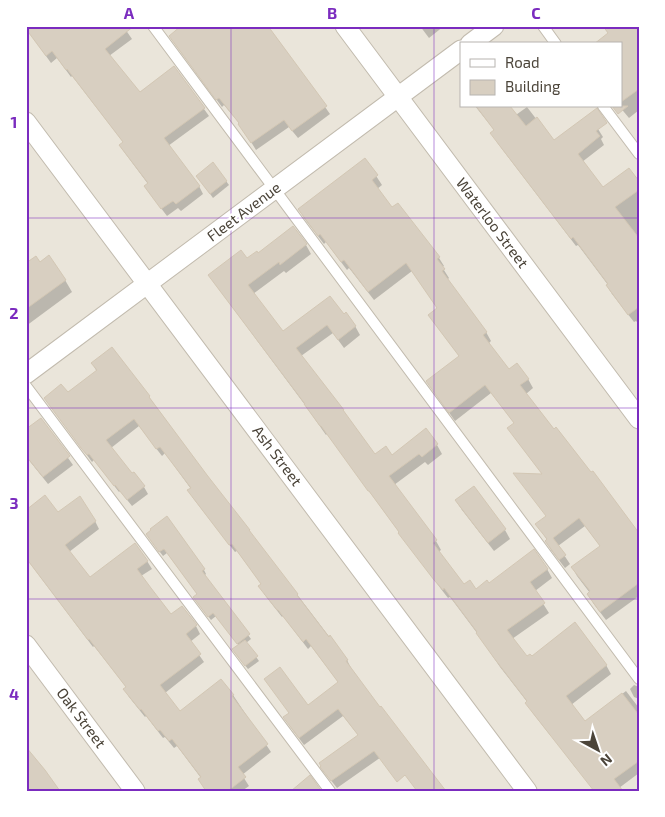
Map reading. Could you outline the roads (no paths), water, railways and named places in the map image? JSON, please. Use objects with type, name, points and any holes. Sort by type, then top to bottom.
[{"type":"street","name":"Waterloo Street","points":[[345,26],[639,419]]},
{"type":"street","points":[[473,42],[494,26]]},
{"type":"street","name":"Fleet Avenue","points":[[26,374],[460,51]]},
{"type":"street","name":"Ash Street","points":[[26,122],[527,791]]},
{"type":"street","name":"Oak Street","points":[[26,645],[135,791]]},
{"type":"lane","points":[[153,26],[639,680]]},
{"type":"lane","points":[[543,26],[555,42]]},
{"type":"lane","points":[[604,108],[639,154]]},
{"type":"lane","points":[[26,386],[330,791]]}]
